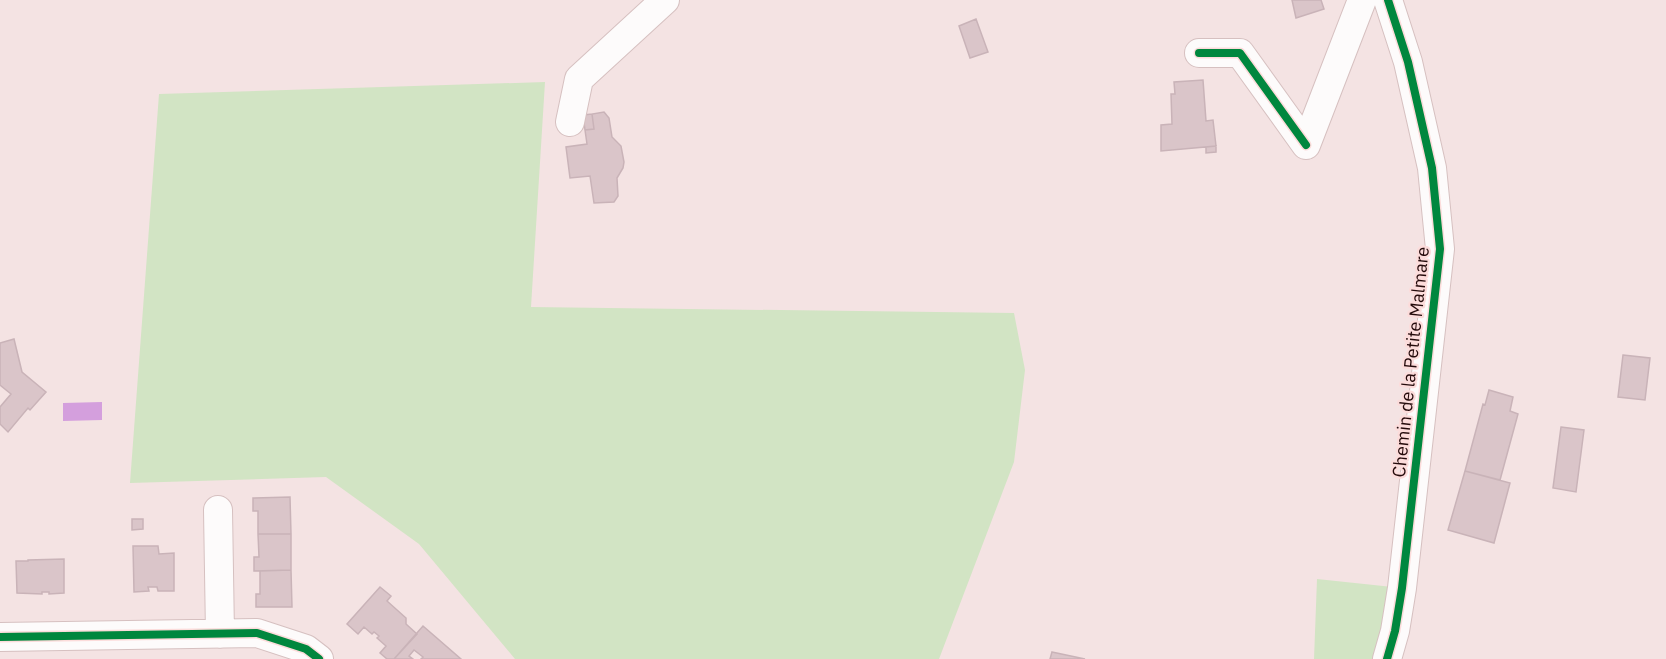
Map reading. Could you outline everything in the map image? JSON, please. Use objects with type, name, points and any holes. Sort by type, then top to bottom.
[{"type":"street","points":[[570,122],[579,79],[665,0]]},
{"type":"street","points":[[1199,53],[1240,53],[1306,145],[1362,0]]},
{"type":"street","name":"Chemin de la Petite Malmare","points":[[1387,659],[1395,631],[1402,588],[1440,249],[1432,168],[1407,62],[1388,0]]},
{"type":"street","points":[[218,510],[220,634]]},
{"type":"street","points":[[0,637],[257,633],[306,650],[319,659]]},
{"type":"green space","points":[[545,82],[531,307],[1014,313],[1025,370],[1014,462],[939,659],[515,659],[419,544],[326,477],[130,483],[159,94]]},
{"type":"green space","points":[[1317,579],[1402,588],[1394,659],[1314,659]]},
{"type":"shaded area","points":[[102,402],[102,420],[63,421],[63,403]]},
{"type":"building","points":[[1292,0],[1321,0],[1324,9],[1296,18]]},
{"type":"building","points":[[976,19],[988,52],[970,58],[959,26]]},
{"type":"building","points":[[1203,80],[1206,121],[1213,120],[1216,146],[1161,151],[1161,125],[1172,124],[1171,94],[1175,94],[1174,82]]},
{"type":"building","points":[[604,112],[609,118],[612,137],[621,146],[624,162],[617,178],[618,196],[614,202],[594,203],[590,176],[570,178],[566,147],[587,144],[585,130],[594,129],[592,114]]},
{"type":"building","points":[[592,114],[594,129],[585,130],[583,115]]},
{"type":"building","points":[[1216,146],[1216,152],[1206,153],[1206,147]]},
{"type":"building","points":[[14,339],[22,372],[46,392],[30,410],[28,408],[8,432],[0,424],[0,407],[11,394],[0,385],[0,343]]},
{"type":"building","points":[[1623,355],[1650,358],[1645,400],[1618,397]]},
{"type":"building","points":[[1489,390],[1513,397],[1510,411],[1518,414],[1500,480],[1465,471]]},
{"type":"building","points":[[1561,427],[1584,430],[1576,492],[1553,488]]},
{"type":"building","points":[[1465,471],[1510,483],[1494,543],[1448,530]]},
{"type":"building","points":[[290,497],[291,534],[258,534],[258,511],[253,511],[253,498]]},
{"type":"building","points":[[132,519],[143,519],[143,529],[132,530]]},
{"type":"building","points":[[258,534],[291,534],[291,570],[254,571],[254,557],[259,557]]},
{"type":"building","points":[[133,546],[158,546],[159,554],[174,553],[174,591],[158,591],[157,587],[148,587],[149,591],[134,592]]},
{"type":"building","points":[[64,559],[64,593],[17,593],[16,561]]},
{"type":"building","points":[[291,570],[292,607],[256,607],[256,594],[260,594],[260,571]]},
{"type":"building","points":[[380,587],[391,596],[387,601],[406,618],[406,624],[417,634],[394,659],[387,659],[380,653],[386,646],[374,632],[372,634],[364,627],[358,634],[347,624]]},
{"type":"building","points":[[423,626],[461,659],[421,659],[423,657],[414,650],[409,656],[413,659],[394,659]]},
{"type":"building","points":[[1052,652],[1085,659],[1050,659]]},
{"type":"cycle path","points":[[1387,659],[1395,631],[1402,588],[1440,249],[1432,168],[1408,62],[1388,0]]},
{"type":"cycle path","points":[[1199,53],[1240,53],[1306,145]]},
{"type":"cycle path","points":[[0,637],[257,633],[306,649],[319,659]]}]
